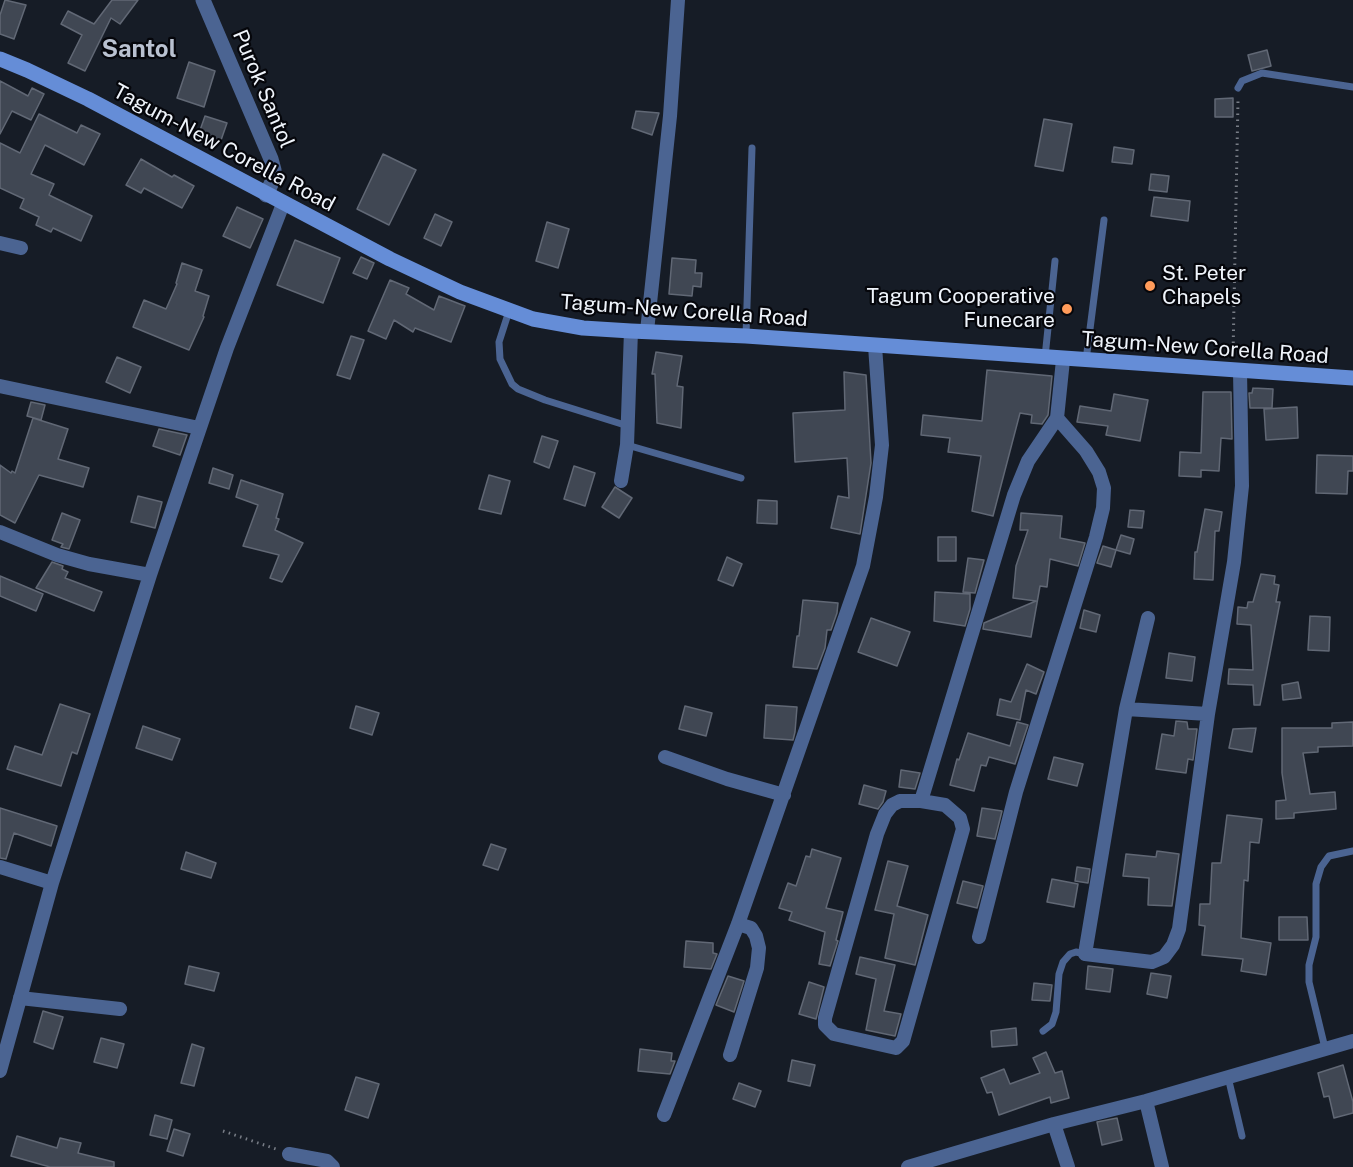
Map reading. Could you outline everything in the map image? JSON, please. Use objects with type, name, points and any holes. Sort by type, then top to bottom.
[{"type":"main road","name":"Tagum-New Corella Road","points":[[0,59],[71,91],[283,204],[427,277],[509,311],[558,324],[1353,378]]},
{"type":"street","name":"Purok Santol","points":[[202,0],[271,159],[274,170],[266,195]]},
{"type":"street","points":[[621,481],[639,331],[670,116],[678,0]]},
{"type":"street","points":[[0,1071],[52,883],[150,575],[227,348],[283,204]]},
{"type":"street","points":[[0,243],[21,248]]},
{"type":"street","points":[[664,1115],[738,924],[863,566],[876,497],[882,445],[875,346]]},
{"type":"street","points":[[921,801],[1014,495],[1028,461],[1057,418],[1063,360]]},
{"type":"street","points":[[1148,618],[1126,709],[1085,954],[1152,962],[1164,957],[1173,945],[1179,929],[1208,714],[1234,562],[1242,486],[1236,371]]},
{"type":"street","points":[[0,386],[199,428]]},
{"type":"street","points":[[980,937],[1016,792],[1096,537],[1103,508],[1104,488],[1099,472],[1086,451],[1057,418]]},
{"type":"street","points":[[0,532],[57,555],[89,564],[150,575]]},
{"type":"street","points":[[1126,709],[1208,714]]},
{"type":"street","points":[[665,757],[727,779],[784,795]]},
{"type":"street","points":[[900,801],[921,801],[945,805],[960,818],[963,829],[903,1041],[896,1048],[834,1034],[825,1025],[825,1018],[885,814],[892,805],[900,801]]},
{"type":"street","points":[[0,867],[52,883]]},
{"type":"street","points":[[730,1055],[757,968],[759,948],[751,928],[738,924]]},
{"type":"street","points":[[20,998],[120,1009]]},
{"type":"street","points":[[908,1167],[1353,1041]]},
{"type":"street","points":[[1146,1101],[1162,1167]]},
{"type":"street","points":[[1054,1124],[1068,1167]]},
{"type":"street","points":[[289,1154],[327,1161],[333,1167]]},
{"type":"lane","points":[[1238,88],[1242,81],[1262,73],[1353,87]]},
{"type":"lane","points":[[746,336],[752,148]]},
{"type":"lane","points":[[1086,361],[1104,220]]},
{"type":"lane","points":[[1045,358],[1055,261]]},
{"type":"lane","points":[[509,311],[499,342],[500,359],[512,384],[518,389],[545,400],[628,426]]},
{"type":"lane","points":[[627,445],[741,477]]},
{"type":"lane","points":[[1325,1048],[1309,982],[1309,964],[1316,937],[1316,884],[1321,867],[1329,856],[1353,851]]},
{"type":"lane","points":[[1043,1031],[1052,1024],[1056,1012],[1059,974],[1063,962],[1070,954],[1076,952],[1085,954]]},
{"type":"lane","points":[[1228,1077],[1242,1136]]},
{"type":"path","points":[[1236,371],[1238,88]]},
{"type":"path","points":[[223,1131],[289,1154]]},
{"type":"building","points":[[5,0],[26,5],[14,39],[0,34],[0,15]]},
{"type":"building","points":[[112,0],[138,0],[120,24],[111,18],[85,71],[68,63],[82,35],[61,24],[68,11],[94,24]]},
{"type":"building","points":[[1267,50],[1271,66],[1252,71],[1248,55]]},
{"type":"building","points":[[189,62],[215,71],[204,107],[177,98]]},
{"type":"building","points":[[0,81],[28,96],[32,88],[44,94],[31,120],[12,111],[0,134]]},
{"type":"building","points":[[1233,98],[1233,117],[1215,117],[1215,99]]},
{"type":"building","points":[[636,111],[659,113],[652,135],[632,128]]},
{"type":"building","points":[[39,114],[77,133],[81,125],[100,134],[84,165],[45,145],[31,174],[54,184],[49,195],[92,216],[81,241],[53,228],[51,232],[36,225],[39,217],[20,208],[24,199],[0,188],[0,143],[20,153]]},
{"type":"building","points":[[205,116],[227,123],[220,143],[198,136]]},
{"type":"building","points":[[1044,119],[1072,124],[1063,171],[1035,166]]},
{"type":"building","points":[[1114,147],[1134,150],[1132,164],[1112,162]]},
{"type":"building","points":[[383,154],[416,170],[389,225],[357,209]]},
{"type":"building","points":[[141,159],[172,177],[174,175],[194,186],[182,208],[144,188],[141,193],[126,185]]},
{"type":"building","points":[[1151,174],[1169,176],[1167,192],[1149,190]]},
{"type":"building","points":[[1154,197],[1190,201],[1188,221],[1151,216]]},
{"type":"building","points":[[237,207],[263,219],[250,248],[223,236]]},
{"type":"building","points":[[435,214],[452,222],[441,246],[424,238]]},
{"type":"building","points":[[547,222],[569,229],[558,268],[536,261]]},
{"type":"building","points":[[295,240],[340,258],[323,303],[277,285]]},
{"type":"building","points":[[361,257],[374,263],[367,279],[353,273]]},
{"type":"building","points":[[672,258],[696,260],[695,273],[702,273],[701,287],[693,286],[692,296],[669,294]]},
{"type":"building","points":[[182,263],[202,270],[195,291],[209,296],[204,317],[189,350],[133,327],[144,300],[166,309],[177,284]]},
{"type":"building","points":[[390,280],[409,288],[406,294],[434,310],[439,296],[465,306],[451,342],[415,328],[413,332],[394,320],[386,339],[368,331]]},
{"type":"building","points":[[351,336],[364,340],[350,379],[337,375]]},
{"type":"building","points":[[656,352],[682,356],[677,386],[683,387],[681,428],[657,423],[655,374],[652,374]]},
{"type":"building","points":[[117,357],[141,367],[130,393],[106,382]]},
{"type":"building","points":[[987,370],[1052,376],[1048,415],[1042,424],[1031,423],[1032,415],[1020,413],[993,516],[972,511],[981,456],[948,452],[950,438],[921,435],[923,415],[982,421]]},
{"type":"building","points":[[844,372],[866,375],[871,463],[860,534],[831,528],[838,496],[849,498],[847,458],[795,462],[793,413],[845,410]]},
{"type":"building","points":[[1253,388],[1273,389],[1272,408],[1250,408],[1249,393],[1252,393]]},
{"type":"building","points":[[1203,392],[1231,392],[1232,439],[1221,438],[1219,471],[1201,470],[1201,477],[1179,476],[1180,452],[1201,453]]},
{"type":"building","points":[[1114,394],[1148,400],[1140,441],[1106,435],[1108,426],[1077,422],[1080,406],[1111,411]]},
{"type":"building","points":[[31,402],[45,405],[41,420],[27,416]]},
{"type":"building","points":[[1297,407],[1298,438],[1266,440],[1264,409]]},
{"type":"building","points":[[33,418],[68,429],[58,459],[89,468],[83,487],[39,475],[15,523],[0,515],[0,465],[11,473],[12,471],[15,473]]},
{"type":"building","points":[[159,429],[187,435],[180,455],[153,446]]},
{"type":"building","points":[[542,436],[558,441],[549,468],[534,462]]},
{"type":"building","points":[[1317,455],[1353,456],[1353,471],[1348,471],[1347,494],[1316,493]]},
{"type":"building","points":[[574,466],[595,473],[585,506],[564,499]]},
{"type":"building","points":[[213,468],[233,475],[229,489],[209,483]]},
{"type":"building","points":[[489,475],[510,481],[501,514],[479,509]]},
{"type":"building","points":[[241,480],[283,494],[275,530],[303,543],[282,582],[270,578],[279,555],[243,546],[258,505],[236,497]]},
{"type":"building","points":[[615,487],[632,498],[619,518],[602,507]]},
{"type":"building","points":[[138,496],[162,502],[155,528],[131,522]]},
{"type":"building","points":[[758,500],[777,501],[777,524],[757,523]]},
{"type":"building","points":[[1205,509],[1222,512],[1219,531],[1215,531],[1213,580],[1194,579],[1195,552],[1197,552]]},
{"type":"building","points":[[1130,510],[1144,511],[1142,528],[1128,527]]},
{"type":"building","points":[[62,513],[80,520],[69,549],[61,547],[63,544],[52,540]]},
{"type":"building","points":[[1021,513],[1062,516],[1060,538],[1085,543],[1078,566],[1050,559],[1047,587],[1040,586],[1031,637],[983,629],[984,623],[1036,601],[1013,598],[1016,566],[1028,530],[1020,530]]},
{"type":"building","points":[[1121,535],[1134,539],[1130,554],[1116,550]]},
{"type":"building","points":[[938,537],[956,537],[956,561],[938,561]]},
{"type":"building","points":[[1103,546],[1116,550],[1111,567],[1097,563]]},
{"type":"building","points":[[727,557],[742,564],[733,586],[718,580]]},
{"type":"building","points":[[968,558],[984,560],[975,593],[963,592]]},
{"type":"building","points":[[52,562],[63,566],[62,569],[68,572],[65,578],[102,592],[94,611],[36,588]]},
{"type":"building","points":[[1261,574],[1275,576],[1274,584],[1279,585],[1276,602],[1280,602],[1260,705],[1254,705],[1253,685],[1228,684],[1229,669],[1253,670],[1251,625],[1237,624],[1238,607],[1247,608],[1248,602],[1253,602]]},
{"type":"building","points":[[0,576],[43,594],[36,611],[0,596]]},
{"type":"building","points":[[935,592],[970,594],[970,609],[965,626],[934,621]]},
{"type":"building","points":[[803,600],[838,603],[831,630],[827,630],[825,648],[817,669],[793,667]]},
{"type":"building","points":[[1084,610],[1100,615],[1096,632],[1080,628]]},
{"type":"building","points":[[1310,616],[1330,617],[1329,651],[1308,650]]},
{"type":"building","points":[[871,618],[910,632],[897,666],[858,652]]},
{"type":"building","points":[[1169,653],[1195,657],[1192,681],[1166,678]]},
{"type":"building","points":[[1027,664],[1044,672],[1036,694],[1026,690],[1020,720],[997,715],[1000,699],[1011,702]]},
{"type":"building","points":[[1298,682],[1301,698],[1283,700],[1282,685]]},
{"type":"building","points":[[60,704],[90,714],[77,754],[72,752],[61,786],[7,769],[15,746],[42,755]]},
{"type":"building","points":[[766,705],[797,707],[793,740],[764,738]]},
{"type":"building","points":[[356,706],[379,713],[372,735],[350,728]]},
{"type":"building","points":[[685,706],[712,713],[706,736],[679,729]]},
{"type":"building","points":[[1176,721],[1187,722],[1188,729],[1197,729],[1193,760],[1188,759],[1186,773],[1156,769],[1162,734],[1174,736]]},
{"type":"building","points":[[1017,722],[1028,725],[1015,764],[989,757],[986,766],[981,765],[974,791],[950,785],[957,759],[959,760],[968,733],[1010,746]]},
{"type":"building","points":[[1353,722],[1353,746],[1318,747],[1318,752],[1303,753],[1310,794],[1335,792],[1336,809],[1294,813],[1294,818],[1276,819],[1276,801],[1286,800],[1282,773],[1282,728],[1332,728],[1332,723]]},
{"type":"building","points":[[143,726],[180,739],[172,760],[136,748]]},
{"type":"building","points":[[1256,728],[1252,752],[1229,748],[1233,729]]},
{"type":"building","points":[[1054,757],[1083,764],[1077,786],[1048,779]]},
{"type":"building","points":[[901,770],[920,773],[915,789],[899,787]]},
{"type":"building","points":[[864,785],[886,791],[878,809],[859,804]]},
{"type":"building","points":[[0,808],[57,826],[51,846],[14,833],[6,859],[0,858]]},
{"type":"building","points":[[982,808],[1002,811],[995,839],[977,836]]},
{"type":"building","points":[[1227,815],[1262,819],[1259,843],[1250,842],[1248,881],[1244,880],[1241,938],[1271,943],[1266,975],[1241,971],[1243,959],[1202,955],[1205,926],[1199,925],[1200,904],[1210,904],[1212,863],[1221,863]]},
{"type":"building","points":[[491,844],[506,849],[498,870],[483,865]]},
{"type":"building","points":[[812,849],[841,858],[826,908],[843,912],[836,940],[838,941],[830,966],[819,964],[825,932],[789,920],[792,912],[779,908],[788,883],[796,886],[806,856],[810,857]]},
{"type":"building","points":[[1157,851],[1179,854],[1172,906],[1148,905],[1149,878],[1123,876],[1126,854],[1156,857]]},
{"type":"building","points":[[186,852],[216,863],[211,878],[181,869]]},
{"type":"building","points":[[888,861],[908,866],[897,906],[928,915],[915,965],[885,958],[894,914],[875,910]]},
{"type":"building","points":[[1077,867],[1090,869],[1088,883],[1075,881]]},
{"type":"building","points":[[1052,879],[1078,884],[1074,907],[1047,902]]},
{"type":"building","points":[[963,881],[983,886],[977,908],[957,903]]},
{"type":"building","points":[[1279,917],[1307,917],[1308,940],[1279,940]]},
{"type":"building","points":[[686,941],[713,943],[713,953],[717,954],[711,969],[684,967]]},
{"type":"building","points":[[860,957],[895,965],[884,1011],[901,1014],[895,1036],[866,1030],[876,979],[856,974]]},
{"type":"building","points":[[189,966],[219,973],[214,991],[185,984]]},
{"type":"building","points":[[1088,966],[1113,969],[1110,992],[1086,989]]},
{"type":"building","points":[[1151,973],[1171,976],[1167,998],[1147,994]]},
{"type":"building","points":[[728,976],[744,981],[734,1012],[716,1005]]},
{"type":"building","points":[[809,982],[824,987],[816,1019],[799,1014]]},
{"type":"building","points":[[1034,983],[1052,985],[1050,1001],[1032,1000]]},
{"type":"building","points":[[43,1011],[63,1017],[53,1049],[34,1042]]},
{"type":"building","points":[[1016,1028],[1017,1045],[992,1047],[991,1031]]},
{"type":"building","points":[[101,1038],[124,1044],[117,1068],[94,1062]]},
{"type":"building","points":[[192,1044],[204,1048],[194,1086],[181,1083]]},
{"type":"building","points":[[640,1049],[672,1053],[671,1061],[675,1061],[670,1074],[638,1071]]},
{"type":"building","points":[[1046,1052],[1055,1073],[1062,1071],[1069,1098],[1051,1103],[1050,1097],[999,1115],[992,1092],[987,1093],[981,1078],[1004,1069],[1010,1084],[1040,1073],[1033,1058]]},
{"type":"building","points":[[792,1060],[815,1065],[810,1086],[788,1081]]},
{"type":"building","points":[[1343,1065],[1353,1102],[1353,1113],[1334,1118],[1329,1096],[1324,1097],[1318,1073]]},
{"type":"building","points":[[356,1077],[379,1084],[368,1118],[345,1110]]},
{"type":"building","points":[[739,1083],[761,1091],[755,1107],[733,1099]]},
{"type":"building","points":[[155,1115],[172,1120],[167,1139],[150,1135]]},
{"type":"building","points":[[1117,1118],[1122,1140],[1102,1145],[1097,1122]]},
{"type":"building","points":[[174,1129],[190,1134],[183,1156],[167,1151]]},
{"type":"building","points":[[17,1136],[57,1148],[60,1138],[81,1143],[78,1153],[114,1162],[114,1167],[50,1167],[11,1156]]},
{"type":"place","name":"St. Peter Chapels","points":[[1150,286]]},
{"type":"place","name":"Tagum Cooperative Funecare","points":[[1067,309]]},
{"type":"district","name":"Santol","points":[[139,50]]}]
